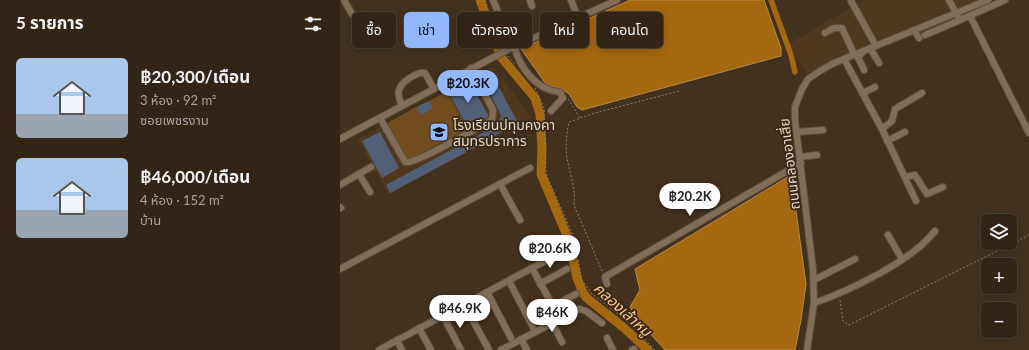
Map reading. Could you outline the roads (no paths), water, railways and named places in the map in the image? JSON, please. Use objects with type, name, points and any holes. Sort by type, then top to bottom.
[{"type":"street","points":[[344,0],[352,14]]},
{"type":"street","points":[[493,0],[498,12]]},
{"type":"street","points":[[571,0],[576,12]]},
{"type":"street","points":[[589,13],[617,0]]},
{"type":"street","points":[[949,0],[960,20]]},
{"type":"street","name":"ถนนคลองอาเสี่ย","points":[[807,350],[814,303],[814,280],[795,107],[802,89],[808,79],[820,71],[854,54],[988,0]]},
{"type":"street","points":[[885,42],[914,30],[922,37],[1005,0]]},
{"type":"street","points":[[851,1],[879,63]]},
{"type":"street","points":[[970,16],[1029,133]]},
{"type":"street","points":[[825,33],[834,28],[842,28],[854,54]]},
{"type":"street","points":[[340,139],[510,48]]},
{"type":"street","points":[[515,48],[522,68],[548,91],[560,92],[563,95],[563,98],[551,111]]},
{"type":"street","points":[[862,51],[858,57],[864,70]]},
{"type":"street","points":[[844,59],[882,129],[916,201]]},
{"type":"street","points":[[380,118],[404,162],[413,162],[439,149],[492,120],[494,117],[493,110],[472,68]]},
{"type":"street","points":[[402,106],[398,91],[400,87],[418,73],[425,74],[434,89]]},
{"type":"street","points":[[863,93],[875,87]]},
{"type":"street","points":[[882,129],[892,121],[895,109],[922,94]]},
{"type":"street","points":[[797,132],[823,130]]},
{"type":"street","points":[[887,141],[905,132]]},
{"type":"street","points":[[607,284],[605,277],[800,160],[817,155]]},
{"type":"street","points":[[340,185],[371,167]]},
{"type":"street","points":[[340,269],[530,168]]},
{"type":"street","points":[[359,174],[370,192]]},
{"type":"street","points":[[905,177],[915,175],[927,194],[943,187]]},
{"type":"street","points":[[500,184],[520,220]]},
{"type":"street","points":[[814,303],[838,294],[902,259],[918,248],[935,231]]},
{"type":"street","points":[[888,234],[902,259]]},
{"type":"street","points":[[379,350],[560,253]]},
{"type":"street","points":[[814,280],[855,259]]},
{"type":"street","points":[[532,268],[560,319]]},
{"type":"street","points":[[540,284],[567,269]]},
{"type":"street","points":[[508,281],[534,329]]},
{"type":"street","points":[[487,292],[511,338]]},
{"type":"street","points":[[553,306],[576,294]]},
{"type":"street","points":[[464,304],[489,350]]},
{"type":"street","points":[[501,350],[574,310],[582,309],[602,323]]},
{"type":"street","points":[[443,316],[461,350]]},
{"type":"street","points":[[552,323],[562,342]]},
{"type":"street","points":[[419,328],[431,350]]},
{"type":"street","points":[[607,338],[613,350]]},
{"type":"street","points":[[521,339],[527,350]]},
{"type":"street","points":[[397,340],[402,350]]},
{"type":"waterway","name":"คลองเล้าหมู","points":[[480,0],[501,57],[535,98],[540,114],[542,148],[541,174],[568,238],[577,278],[583,293],[588,299],[623,327],[648,350]]},
{"type":"waterway","points":[[771,0],[791,55],[795,72]]},
{"type":"place","name":"โรงเรียนปทุมคงคา สมุทรปราการ","points":[[439,132]]}]
